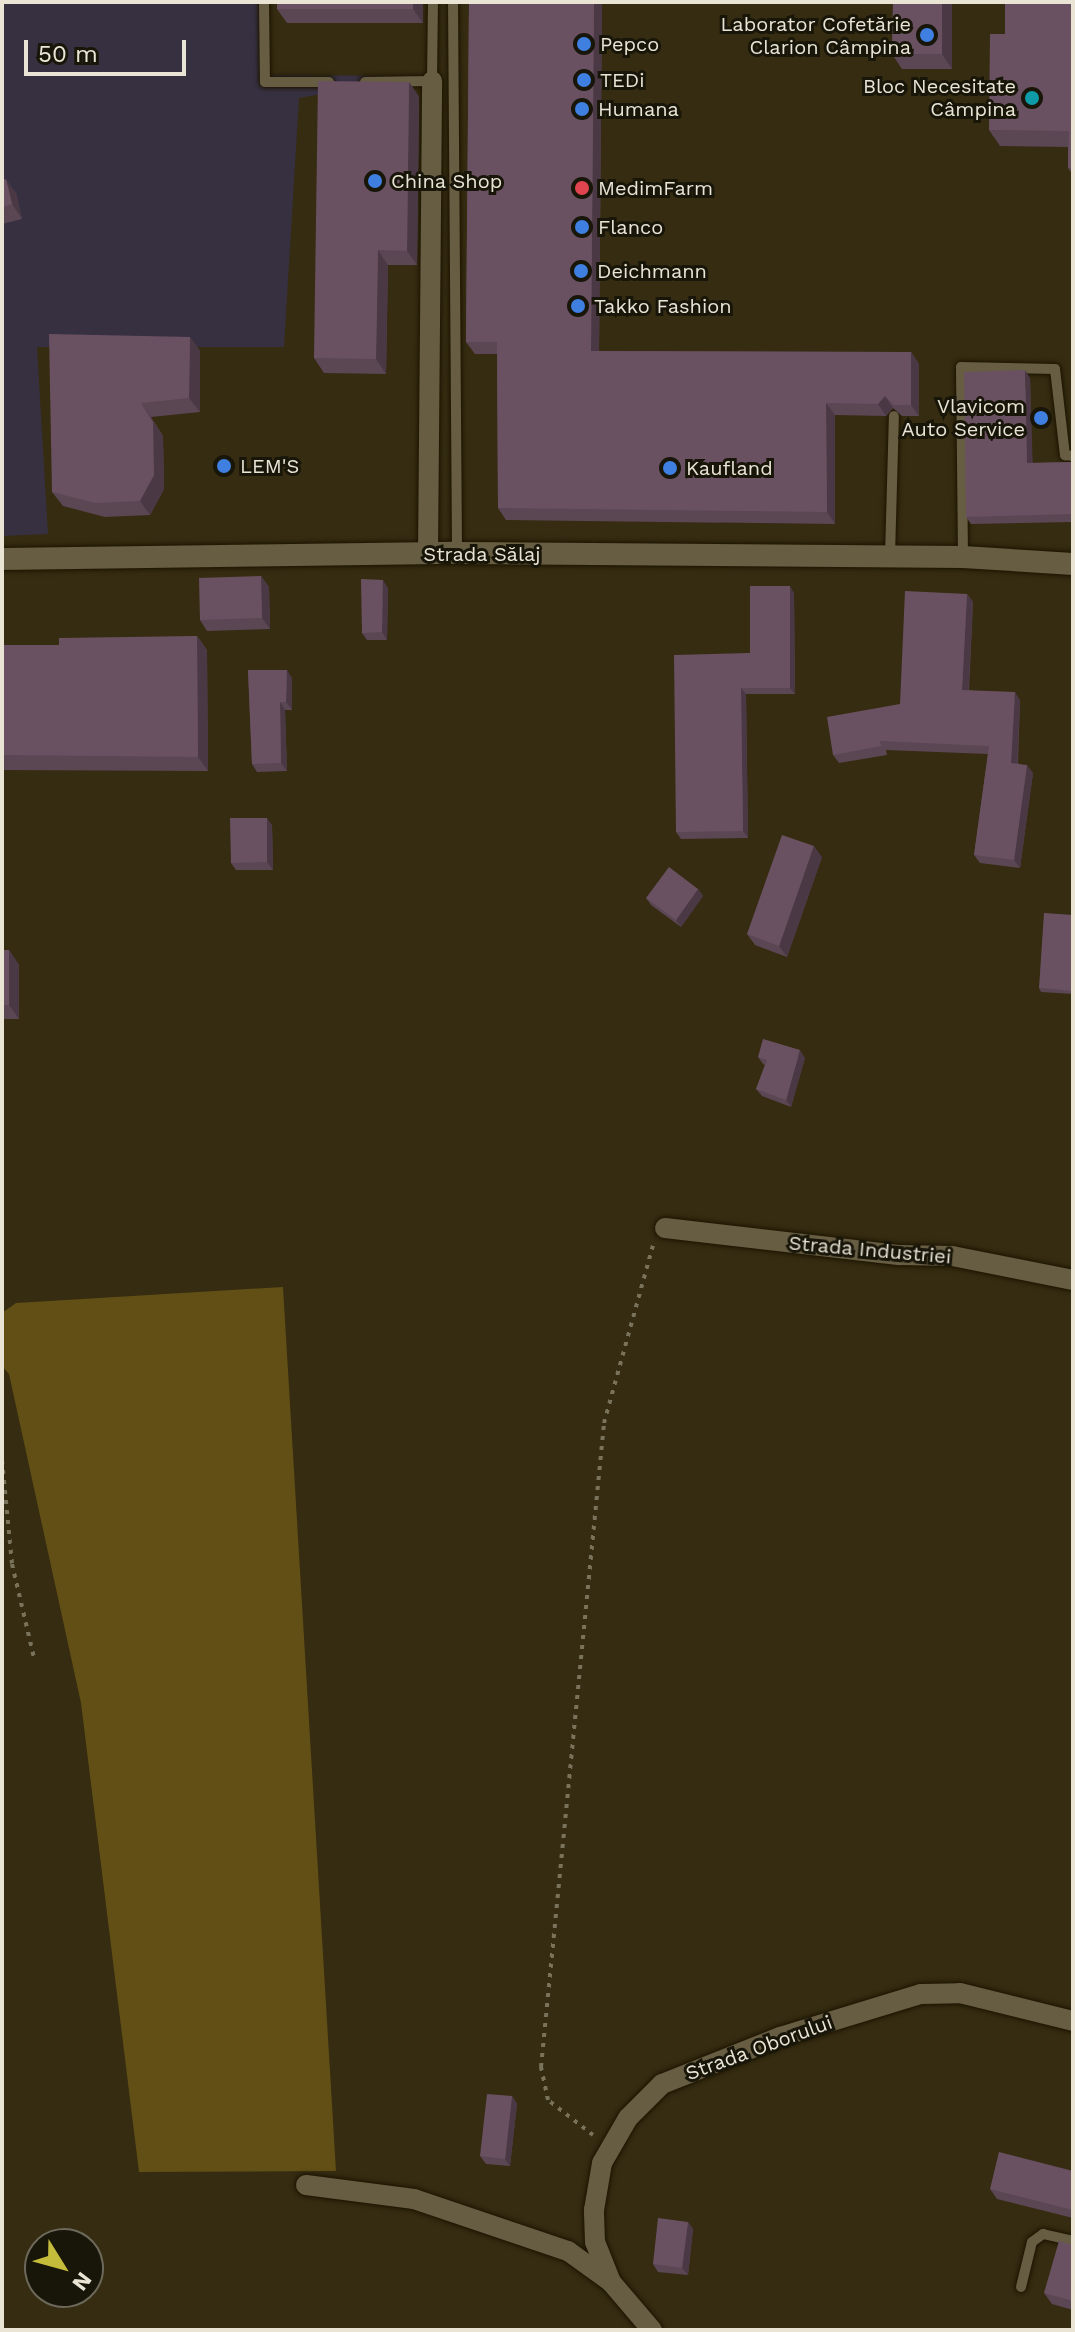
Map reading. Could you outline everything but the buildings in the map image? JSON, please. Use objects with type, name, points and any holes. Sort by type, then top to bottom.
[{"type":"street","points":[[428,554],[432,81]]},
{"type":"street","name":"Strada Sălaj","points":[[2,559],[457,553],[963,557],[1073,564]]},
{"type":"street","name":"Strada Industriei","points":[[665,1228],[885,1253],[952,1256],[1073,1280]]},
{"type":"street","name":"Strada Oborului","points":[[611,2282],[595,2242],[594,2210],[611,2142],[662,2084],[780,2037],[921,1994],[960,1993],[1073,2021]]},
{"type":"street","name":"Strada Oborului","points":[[306,2185],[414,2199],[568,2251],[611,2282],[652,2330]]},
{"type":"lane","points":[[264,2],[265,82],[341,82]]},
{"type":"lane","points":[[356,82],[432,81],[433,2]]},
{"type":"lane","points":[[453,2],[457,553]]},
{"type":"lane","points":[[963,557],[961,367],[1055,369],[1065,455],[1073,456]]},
{"type":"lane","points":[[890,556],[894,416]]},
{"type":"lane","points":[[1021,2287],[1032,2242],[1043,2234],[1073,2241]]},
{"type":"path","points":[[611,2142],[583,2131],[548,2100],[541,2067],[604,1423],[648,1249],[665,1228]]},
{"type":"path","points":[[2,1460],[12,1564],[34,1658]]},
{"type":"shaded area","points":[[2,2],[267,2],[268,75],[425,76],[299,98],[284,347],[37,347],[48,534],[2,536]]},
{"type":"shaded area","points":[[283,1287],[336,2171],[139,2172],[81,1703],[9,1374],[2,1366],[2,1313],[16,1303]]},
{"type":"place","name":"Laborator Cofetărie Clarion Câmpina","points":[[927,35]]},
{"type":"place","name":"Pepco","points":[[584,44]]},
{"type":"place","name":"TEDi","points":[[584,80]]},
{"type":"place","name":"Bloc Necesitate Câmpina","points":[[1032,98]]},
{"type":"place","name":"Humana","points":[[582,109]]},
{"type":"place","name":"China Shop","points":[[375,181]]},
{"type":"place","name":"MedimFarm","points":[[582,188]]},
{"type":"place","name":"Flanco","points":[[582,227]]},
{"type":"place","name":"Deichmann","points":[[581,271]]},
{"type":"place","name":"Takko Fashion","points":[[578,306]]},
{"type":"place","name":"Vlavicom Auto Service","points":[[1041,418]]},
{"type":"place","name":"LEM'S","points":[[224,466]]},
{"type":"place","name":"Kaufland","points":[[670,468]]}]
